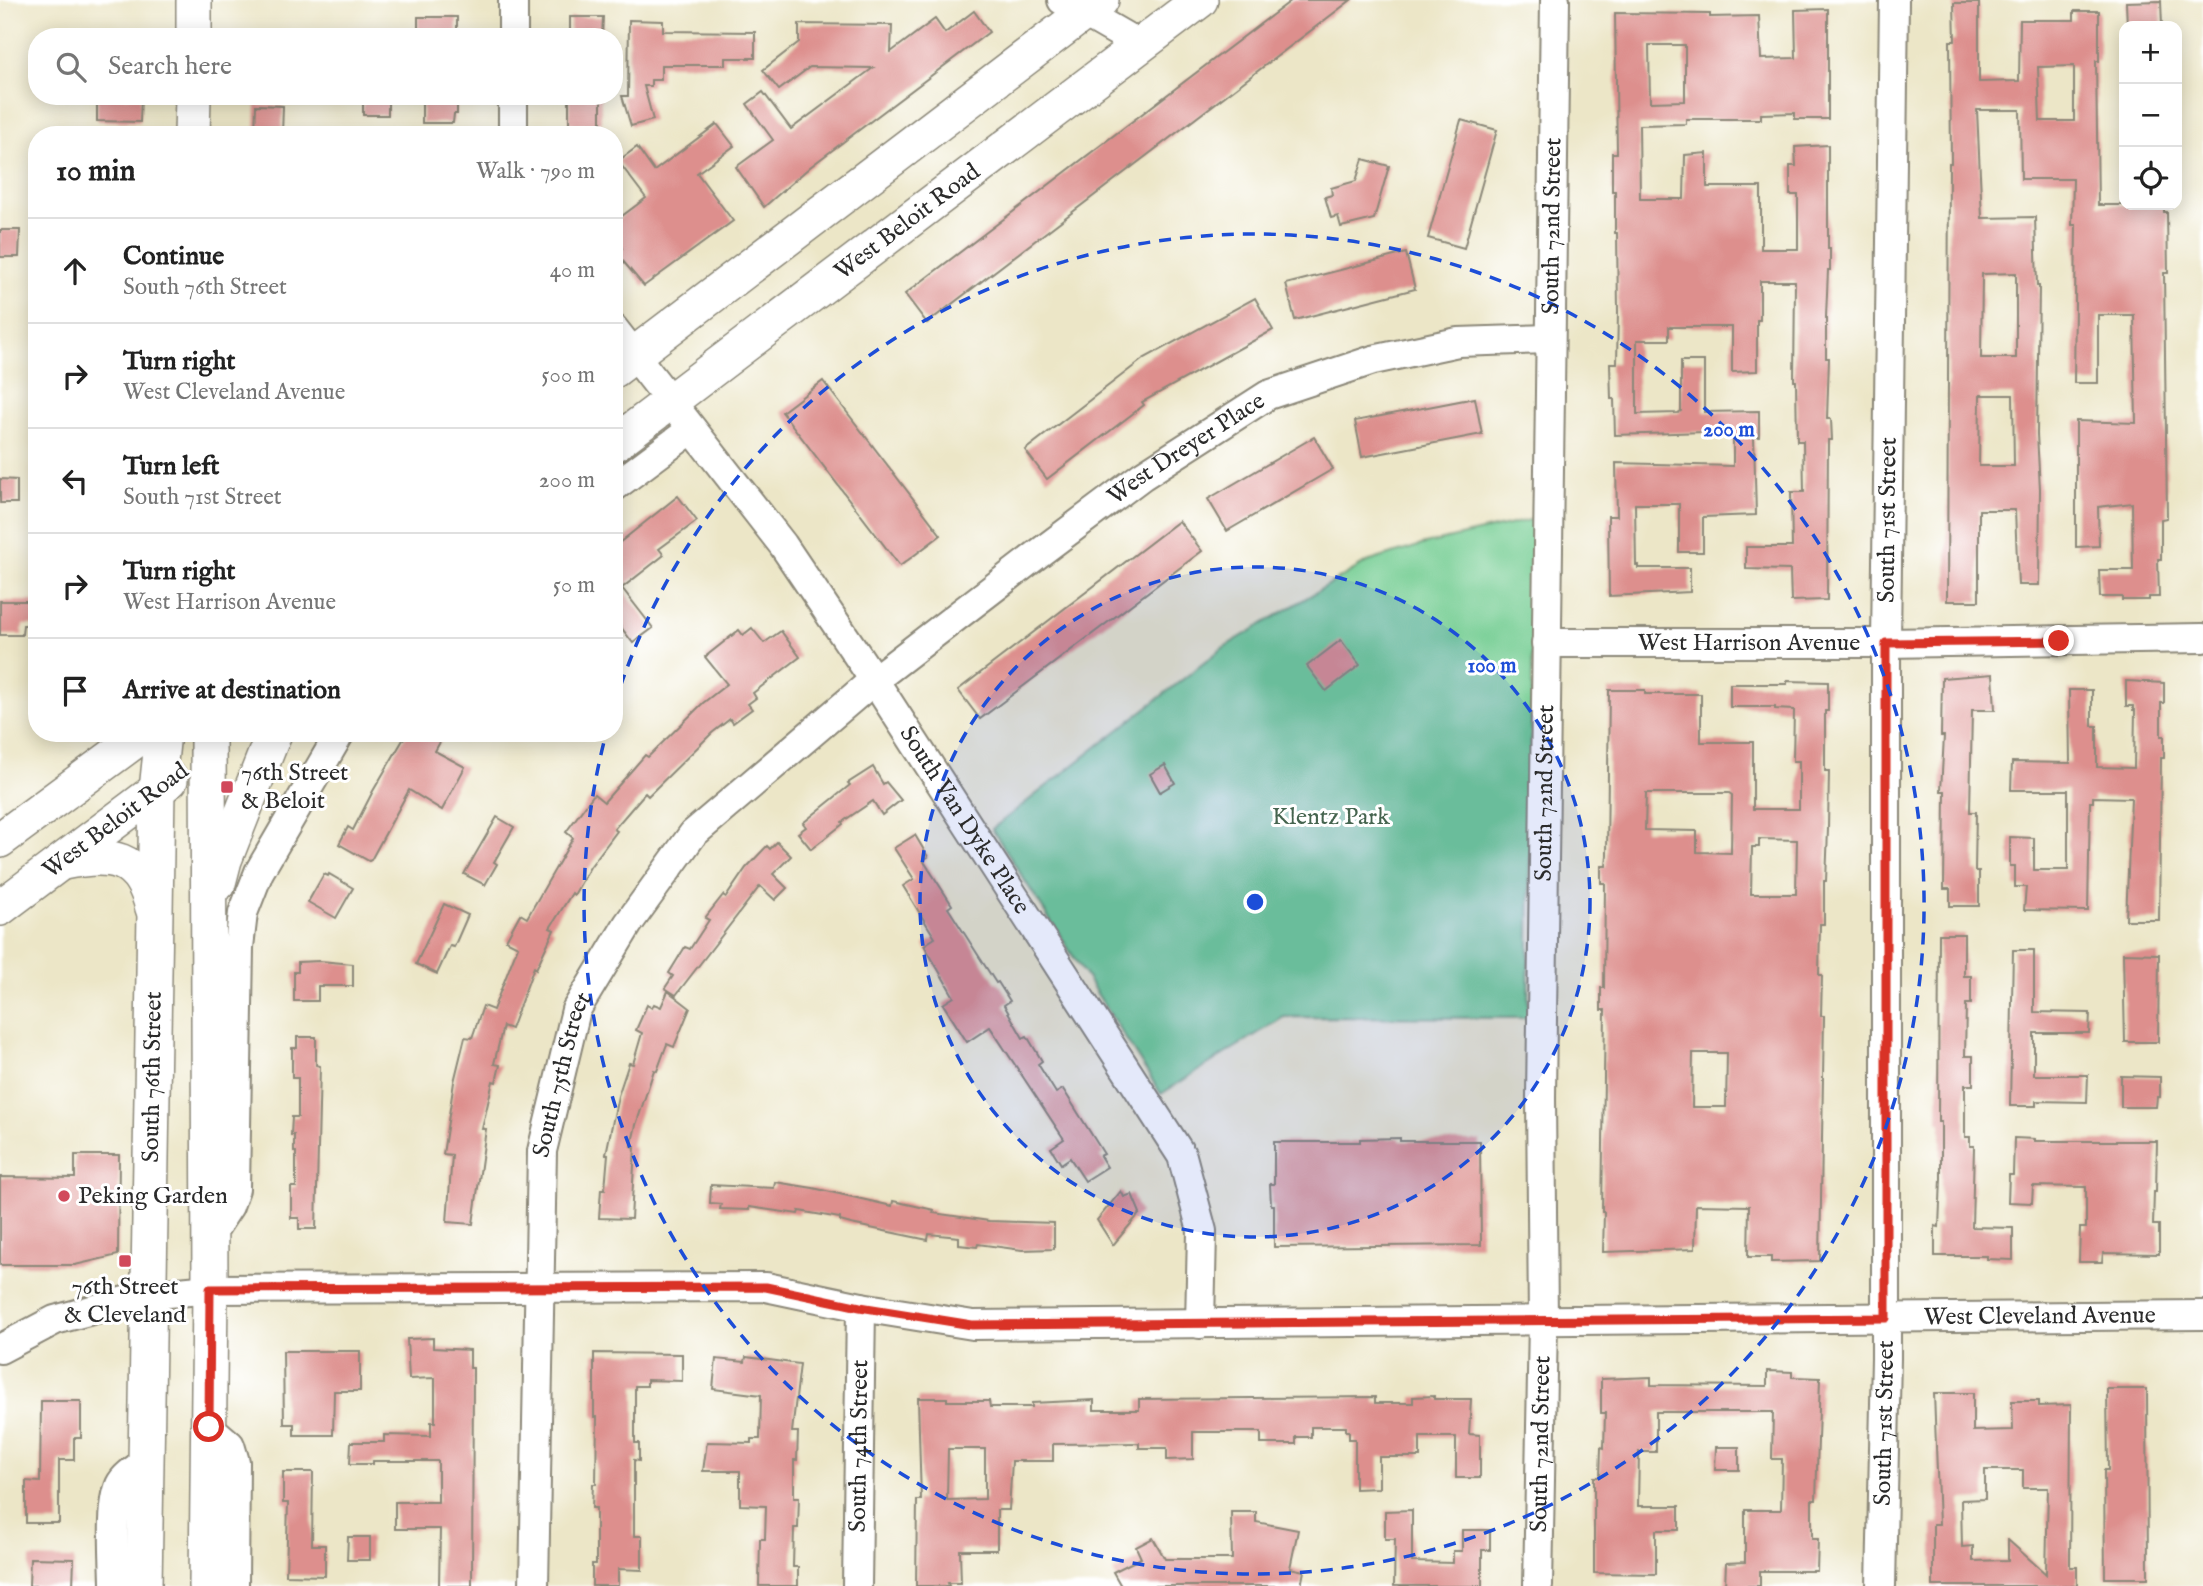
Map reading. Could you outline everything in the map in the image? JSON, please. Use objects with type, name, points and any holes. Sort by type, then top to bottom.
[{"type":"main road","points":[[194,0],[194,28]]},
{"type":"main road","name":"West Beloit Road","points":[[623,437],[1200,0]]},
{"type":"main road","points":[[623,349],[1082,4]]},
{"type":"main road","points":[[192,126],[193,105]]},
{"type":"main road","points":[[0,840],[133,742]]},
{"type":"main road","name":"South 76th Street","points":[[144,1586],[154,912],[157,790],[162,742]]},
{"type":"main road","name":"West Beloit Road","points":[[0,908],[157,790],[213,742]]},
{"type":"main road","points":[[216,742],[224,924]]},
{"type":"main road","points":[[207,1586],[210,1236],[224,924],[224,860],[270,742]]},
{"type":"main road","points":[[62,862],[103,858],[124,863],[143,878],[154,912]]},
{"type":"street","points":[[513,0],[513,28]]},
{"type":"street","name":"South 72nd Street","points":[[1538,1586],[1542,1321],[1541,1097],[1555,0]]},
{"type":"street","name":"South 71st Street","points":[[1881,1586],[1886,1318],[1886,643],[1894,0]]},
{"type":"street","points":[[1082,4],[1140,45]]},
{"type":"street","points":[[513,105],[513,126]]},
{"type":"street","name":"West Dreyer Place","points":[[874,680],[1142,476],[1268,395],[1373,360],[1458,342],[1550,339]]},
{"type":"street","name":"South Van Dyke Place","points":[[623,353],[670,401],[783,545],[874,680],[1182,1156],[1202,1231],[1200,1324]]},
{"type":"street","points":[[623,480],[692,429]]},
{"type":"street","name":"West Harrison Avenue","points":[[1546,643],[1886,643],[2203,638]]},
{"type":"street","name":"South 75th Street","points":[[534,1586],[542,1151],[576,1010],[628,924],[693,834],[874,680]]},
{"type":"street","points":[[224,924],[243,913],[259,872],[335,742]]},
{"type":"street","name":"West Cleveland Avenue","points":[[0,1349],[55,1320],[147,1295],[210,1289],[766,1287],[860,1307],[972,1325],[2203,1315]]},
{"type":"street","name":"South 74th Street","points":[[857,1586],[860,1307]]},
{"type":"street","points":[[209,1427],[230,1445],[235,1462],[234,1586]]},
{"type":"street","points":[[115,1586],[116,1510],[120,1485],[131,1472],[145,1464]]},
{"type":"green space","name":"Klentz Park","points":[[1534,519],[1528,1018],[1284,1017],[1161,1094],[992,829],[1224,647],[1367,562],[1425,544]]},
{"type":"building","points":[[1292,0],[1351,0],[927,323],[905,294]]},
{"type":"building","points":[[2161,1],[2162,21],[2127,21],[2126,2]]},
{"type":"building","points":[[1954,3],[1979,3],[1979,82],[2019,81],[2020,20],[2074,20],[2074,11],[2099,11],[2099,61],[2096,61],[2098,205],[2119,205],[2119,210],[2167,212],[2168,273],[2164,273],[2167,518],[2161,519],[2159,597],[2149,597],[2149,600],[2122,600],[2122,597],[2100,597],[2099,570],[2133,570],[2132,503],[2098,507],[2099,546],[2076,547],[2076,421],[2136,423],[2134,315],[2098,315],[2098,383],[2074,383],[2076,225],[2072,225],[2073,179],[2021,179],[2020,110],[1977,110],[1982,218],[2035,217],[2039,286],[2039,585],[2018,585],[2015,510],[1979,510],[1979,601],[1947,601],[1950,41],[1955,41]],"holes":[[[2074,66],[2074,121],[2040,121],[2038,67]],[[2016,273],[2016,358],[1981,358],[1982,274]],[[1980,395],[2013,395],[2014,466],[1979,466]]]},
{"type":"building","points":[[1828,9],[1828,119],[1795,119],[1795,113],[1761,114],[1761,119],[1686,119],[1686,124],[1639,125],[1640,199],[1684,199],[1685,155],[1707,153],[1707,187],[1761,187],[1761,249],[1798,249],[1798,195],[1790,195],[1790,166],[1796,166],[1795,147],[1828,145],[1830,270],[1826,358],[1829,358],[1827,419],[1831,419],[1832,440],[1828,440],[1827,600],[1791,601],[1790,570],[1746,569],[1746,547],[1792,547],[1791,492],[1804,492],[1803,441],[1797,441],[1794,381],[1795,281],[1760,281],[1757,371],[1732,372],[1732,327],[1669,327],[1669,340],[1637,340],[1637,414],[1681,411],[1681,361],[1704,361],[1704,412],[1759,411],[1759,437],[1754,437],[1756,515],[1703,517],[1703,552],[1679,552],[1679,504],[1635,504],[1636,565],[1638,568],[1690,568],[1690,592],[1609,596],[1608,516],[1617,516],[1616,463],[1733,466],[1733,431],[1615,435],[1610,363],[1617,363],[1618,312],[1615,191],[1612,191],[1612,153],[1617,153],[1615,13],[1759,16],[1761,59],[1796,58],[1795,10]],"holes":[[[1649,45],[1685,45],[1685,101],[1650,102]]]},
{"type":"building","points":[[974,11],[989,32],[810,167],[764,207],[736,167],[773,140],[747,104],[763,92],[791,129],[873,68],[810,67],[779,90],[763,70],[799,42],[799,24],[892,25],[891,52],[935,19],[945,33]]},
{"type":"building","points":[[418,17],[457,17],[457,28],[418,28]]},
{"type":"building","points":[[570,17],[603,17],[602,28],[570,28]]},
{"type":"building","points":[[629,20],[663,21],[663,31],[755,32],[755,58],[725,58],[725,65],[661,65],[661,80],[651,80],[651,86],[644,86],[653,120],[631,126],[623,99],[623,96],[628,96]]},
{"type":"building","points":[[97,105],[141,105],[140,122],[97,121]]},
{"type":"building","points":[[256,105],[283,106],[282,126],[255,126]]},
{"type":"building","points":[[363,105],[388,105],[388,115],[363,115]]},
{"type":"building","points":[[422,105],[457,105],[453,123],[422,123]]},
{"type":"building","points":[[569,105],[601,105],[601,124],[569,124]]},
{"type":"building","points":[[1461,120],[1497,130],[1464,248],[1428,238]]},
{"type":"building","points":[[717,124],[734,146],[697,173],[733,221],[644,286],[623,261],[623,215],[646,198],[623,168],[623,157],[637,147],[654,171]]},
{"type":"building","points":[[1363,159],[1389,166],[1374,219],[1341,227],[1338,216],[1331,218],[1325,197],[1332,195],[1331,188],[1356,181]]},
{"type":"building","points":[[0,230],[20,230],[19,257],[0,257]]},
{"type":"building","points":[[1406,253],[1415,289],[1295,320],[1286,284]]},
{"type":"building","points":[[1255,298],[1273,330],[1142,402],[1144,405],[1047,479],[1025,450],[1143,359]]},
{"type":"building","points":[[823,381],[941,535],[900,566],[782,412]]},
{"type":"building","points":[[1475,398],[1482,434],[1362,457],[1355,421]]},
{"type":"building","points":[[1314,437],[1333,469],[1227,531],[1208,499]]},
{"type":"building","points":[[0,479],[17,480],[17,503],[0,503]]},
{"type":"building","points":[[678,496],[697,521],[659,549],[664,555],[623,587],[623,540]]},
{"type":"building","points":[[1179,521],[1202,551],[980,719],[958,690]]},
{"type":"building","points":[[623,589],[653,628],[633,643],[623,630]]},
{"type":"building","points":[[0,601],[28,601],[28,625],[23,625],[22,635],[0,635]]},
{"type":"building","points":[[752,628],[764,643],[781,631],[800,657],[753,693],[756,698],[748,704],[752,709],[733,723],[730,719],[712,733],[648,796],[645,793],[614,829],[617,831],[550,928],[554,930],[536,969],[534,967],[511,1029],[503,1026],[494,1064],[500,1065],[496,1082],[493,1081],[482,1129],[486,1129],[473,1224],[447,1222],[452,1155],[443,1154],[454,1082],[465,1037],[472,1038],[483,1006],[493,1010],[518,946],[506,940],[520,914],[527,918],[573,838],[566,832],[594,794],[604,802],[645,755],[648,757],[703,703],[727,684],[705,657],[739,630],[743,635]]},
{"type":"building","points":[[1341,640],[1360,665],[1326,691],[1307,666]]},
{"type":"building","points":[[1993,674],[1995,710],[1972,710],[1970,812],[1976,812],[1975,871],[1979,871],[1979,906],[1950,906],[1950,889],[1944,889],[1942,678]]},
{"type":"building","points":[[1787,681],[1828,682],[1825,771],[1829,771],[1828,829],[1824,924],[1820,924],[1819,975],[1822,975],[1821,1016],[1824,1016],[1820,1261],[1771,1262],[1771,1257],[1748,1257],[1749,1206],[1696,1205],[1695,1249],[1603,1252],[1605,1010],[1601,1010],[1601,988],[1604,988],[1605,883],[1601,883],[1601,866],[1606,866],[1607,855],[1609,690],[1645,690],[1645,694],[1701,694],[1701,742],[1753,742],[1753,809],[1799,809],[1799,761],[1793,761],[1794,710],[1775,707],[1730,707],[1730,684],[1787,684]],"holes":[[[1646,793],[1732,795],[1731,853],[1697,852],[1697,831],[1645,830]],[[1759,839],[1797,840],[1796,894],[1751,894],[1752,847],[1759,847]],[[1693,1053],[1727,1053],[1726,1107],[1692,1107]]]},
{"type":"building","points":[[2126,681],[2164,683],[2164,703],[2161,703],[2164,758],[2161,758],[2159,920],[2126,920],[2131,798],[2093,797],[2093,802],[2090,802],[2088,911],[2024,910],[2026,887],[2015,887],[2015,866],[2010,866],[2010,837],[2034,838],[2034,870],[2068,870],[2068,790],[2011,790],[2012,762],[2070,763],[2069,690],[2092,690],[2092,726],[2097,726],[2097,767],[2134,768],[2135,710],[2133,706],[2126,706]]},
{"type":"building","points":[[402,742],[440,742],[435,751],[465,767],[442,810],[409,790],[369,861],[339,844],[348,827],[353,830]]},
{"type":"building","points":[[1165,765],[1175,783],[1160,792],[1150,774]]},
{"type":"building","points":[[873,767],[883,784],[886,782],[901,800],[882,815],[873,801],[842,822],[843,824],[811,849],[798,833],[806,827],[803,823],[850,785],[848,783]]},
{"type":"building","points":[[497,817],[514,827],[494,862],[497,864],[485,885],[464,874]]},
{"type":"building","points":[[915,835],[928,857],[923,860],[952,905],[948,908],[1010,1001],[1004,1005],[1023,1038],[1027,1036],[1042,1061],[1038,1064],[1056,1093],[1063,1089],[1104,1154],[1100,1156],[1107,1167],[1085,1181],[1070,1158],[1061,1164],[1051,1148],[1064,1139],[990,1027],[967,1042],[943,1004],[954,997],[924,945],[935,938],[903,886],[914,879],[894,848]]},
{"type":"building","points":[[777,842],[791,856],[773,874],[787,888],[775,900],[760,886],[676,995],[665,988],[673,976],[669,973],[685,947],[690,949],[709,920],[705,918],[723,895],[726,897],[746,868],[767,846],[770,849]]},
{"type":"building","points":[[324,874],[329,874],[353,888],[336,918],[308,902]]},
{"type":"building","points":[[444,904],[468,915],[454,947],[450,946],[437,974],[416,964]]},
{"type":"building","points":[[1939,934],[1964,934],[1964,976],[1971,976],[1971,1004],[1966,1004],[1965,1056],[1973,1056],[1973,1085],[1965,1085],[1965,1137],[1970,1137],[1970,1146],[1974,1146],[1972,1227],[2013,1228],[2013,1260],[1987,1259],[1987,1256],[1935,1256],[1935,1226],[1939,1227],[1941,1178],[1941,1122],[1938,1122]]},
{"type":"building","points":[[2013,950],[2034,950],[2034,1012],[2090,1013],[2089,1033],[2034,1033],[2034,1075],[2088,1075],[2087,1102],[2036,1101],[2036,1106],[2010,1106]]},
{"type":"building","points":[[2123,953],[2159,954],[2158,1042],[2125,1042]]},
{"type":"building","points":[[298,962],[353,964],[353,986],[318,986],[318,1001],[294,1001],[294,972],[298,972]]},
{"type":"building","points":[[668,991],[690,1008],[674,1047],[667,1044],[657,1071],[654,1070],[636,1125],[631,1146],[635,1147],[631,1219],[599,1218],[601,1189],[605,1189],[606,1154],[618,1096],[629,1063],[633,1064],[642,1033],[636,1030],[647,1005],[652,1008],[654,1004],[661,1007]]},
{"type":"building","points":[[297,1037],[316,1037],[316,1065],[320,1066],[316,1229],[299,1229],[299,1218],[291,1218],[291,1187],[296,1187],[292,1117],[298,1117],[298,1078],[292,1078],[292,1048],[297,1048]]},
{"type":"building","points":[[2121,1076],[2160,1077],[2160,1097],[2157,1097],[2156,1107],[2121,1107]]},
{"type":"building","points":[[1400,1138],[1400,1141],[1480,1141],[1481,1245],[1274,1247],[1274,1205],[1271,1205],[1270,1184],[1274,1184],[1274,1142],[1360,1142],[1360,1139]]},
{"type":"building","points":[[2014,1138],[2035,1141],[2157,1141],[2153,1225],[2159,1225],[2159,1254],[2103,1253],[2102,1262],[2079,1262],[2080,1228],[2086,1228],[2086,1187],[2033,1186],[2032,1203],[2008,1202],[2009,1175],[2013,1175]]},
{"type":"building","points":[[75,1155],[119,1155],[118,1255],[75,1265],[0,1265],[0,1177],[75,1178]]},
{"type":"building","points":[[775,1182],[892,1206],[893,1201],[934,1210],[933,1213],[989,1221],[1054,1223],[1054,1249],[1022,1250],[978,1244],[977,1247],[959,1245],[959,1237],[929,1234],[928,1240],[851,1224],[840,1221],[840,1218],[799,1211],[798,1214],[749,1207],[749,1210],[720,1209],[721,1204],[710,1203],[711,1185],[774,1188]]},
{"type":"building","points":[[1121,1191],[1124,1197],[1132,1194],[1140,1213],[1113,1245],[1097,1220]]},
{"type":"building","points":[[433,1338],[433,1348],[470,1350],[470,1368],[473,1368],[472,1586],[439,1586],[440,1529],[395,1529],[395,1502],[438,1502],[438,1461],[373,1461],[373,1464],[350,1464],[351,1442],[384,1442],[384,1435],[431,1436],[431,1422],[435,1422],[435,1378],[409,1379],[407,1339]]},
{"type":"building","points":[[283,1351],[360,1351],[360,1391],[334,1391],[333,1435],[294,1435],[294,1424],[284,1424]]},
{"type":"building","points":[[594,1353],[682,1354],[682,1381],[647,1380],[647,1386],[635,1386],[635,1443],[639,1443],[639,1461],[634,1460],[634,1536],[642,1536],[642,1570],[618,1569],[618,1586],[592,1586],[592,1564],[596,1564],[596,1508],[592,1508],[593,1484],[596,1484],[597,1417],[594,1417]]},
{"type":"building","points":[[746,1357],[800,1364],[792,1432],[798,1432],[797,1460],[794,1460],[794,1497],[799,1497],[798,1528],[794,1528],[793,1567],[798,1567],[798,1586],[759,1586],[760,1539],[765,1539],[766,1506],[740,1505],[740,1471],[703,1471],[707,1442],[752,1443],[752,1439],[760,1439],[761,1395],[713,1389],[716,1359],[745,1362]]},
{"type":"building","points":[[1767,1371],[1792,1372],[1792,1377],[1820,1378],[1816,1500],[1812,1500],[1812,1539],[1818,1539],[1817,1571],[1760,1571],[1760,1586],[1725,1586],[1726,1563],[1745,1562],[1745,1510],[1781,1510],[1782,1459],[1772,1459],[1773,1412],[1656,1412],[1656,1452],[1639,1452],[1638,1506],[1679,1506],[1679,1530],[1656,1530],[1656,1574],[1594,1573],[1594,1477],[1600,1477],[1601,1447],[1604,1448],[1605,1413],[1601,1413],[1601,1379],[1651,1377],[1651,1385],[1767,1386]]},
{"type":"building","points":[[2107,1389],[2147,1389],[2148,1578],[2105,1578],[2104,1470],[2108,1470]]},
{"type":"building","points":[[1934,1393],[1973,1393],[1973,1431],[2013,1430],[2012,1401],[2039,1401],[2039,1406],[2071,1405],[2070,1567],[2077,1567],[2077,1586],[1933,1586],[1933,1524],[1939,1524]],"holes":[[[1985,1470],[2023,1470],[2023,1488],[2048,1488],[2046,1574],[2008,1540],[2008,1560],[1973,1561],[1973,1546],[1962,1547],[1961,1500],[1985,1499]]]},
{"type":"building","points":[[1375,1397],[1375,1403],[1413,1403],[1413,1397],[1471,1399],[1469,1434],[1480,1435],[1480,1478],[1456,1478],[1456,1437],[1420,1437],[1420,1457],[1379,1457],[1379,1488],[1355,1489],[1355,1439],[1349,1439],[1346,1427],[1311,1427],[1311,1437],[1296,1437],[1296,1444],[1261,1444],[1261,1432],[1193,1432],[1193,1459],[1167,1460],[1167,1448],[1139,1448],[1139,1443],[1053,1444],[1053,1461],[1012,1461],[1009,1510],[997,1510],[997,1550],[960,1550],[961,1583],[948,1583],[949,1586],[916,1586],[917,1500],[921,1500],[918,1398],[989,1401],[990,1407],[1032,1407],[1032,1403],[1094,1400],[1094,1410],[1139,1410],[1139,1399]],"holes":[[[948,1449],[985,1449],[985,1499],[947,1500]]]},
{"type":"building","points":[[41,1401],[81,1401],[81,1438],[74,1438],[74,1460],[59,1460],[59,1523],[26,1523],[26,1481],[40,1482]]},
{"type":"building","points":[[1716,1447],[1739,1447],[1739,1470],[1715,1470]]},
{"type":"building","points":[[283,1472],[313,1472],[312,1545],[325,1545],[325,1576],[286,1575],[288,1503],[283,1503]]},
{"type":"building","points":[[1412,1510],[1412,1562],[1453,1563],[1453,1551],[1462,1551],[1462,1530],[1490,1530],[1490,1550],[1482,1550],[1482,1586],[1394,1586],[1395,1539],[1385,1539],[1385,1511]]},
{"type":"building","points":[[1231,1512],[1256,1512],[1256,1522],[1298,1530],[1290,1568],[1304,1571],[1301,1586],[1121,1586],[1113,1572],[1141,1558],[1136,1547],[1153,1538],[1165,1559],[1232,1559]]},
{"type":"building","points":[[348,1537],[370,1537],[370,1560],[347,1560]]},
{"type":"building","points":[[30,1558],[74,1559],[73,1586],[29,1586]]},
{"type":"place","name":"76th Street & Beloit","points":[[227,787]]},
{"type":"place","name":"Peking Garden","points":[[64,1196]]},
{"type":"place","name":"76th Street & Cleveland","points":[[125,1261]]},
{"type":"route","points":[[209,1427],[210,1289],[766,1287],[860,1307],[972,1325],[1886,1318],[1886,643],[2059,641]]}]
